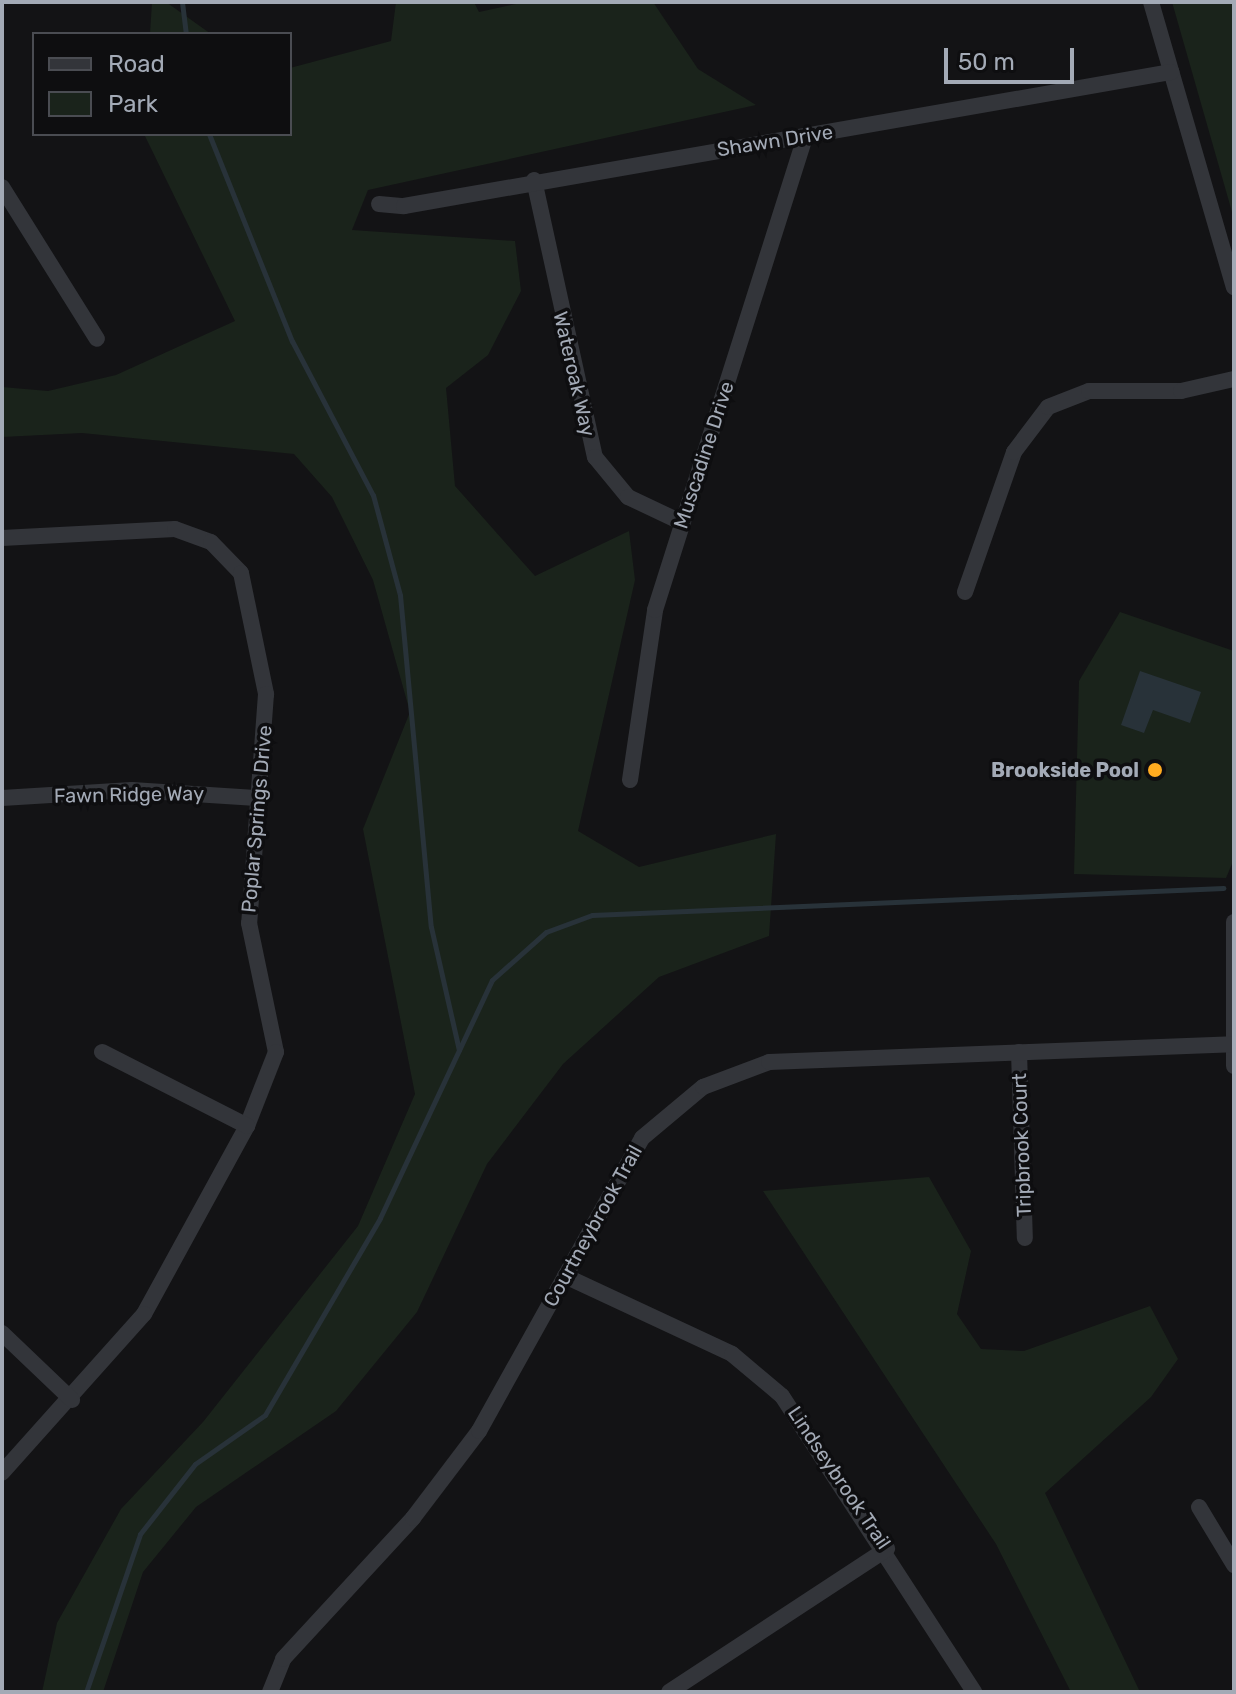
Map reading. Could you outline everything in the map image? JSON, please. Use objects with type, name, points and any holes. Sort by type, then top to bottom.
[{"type":"street","points":[[1151,2],[1234,287]]},
{"type":"street","name":"Shawn Drive","points":[[379,204],[404,206],[534,180],[1171,72]]},
{"type":"street","name":"Muscadine Drive","points":[[630,780],[645,654],[681,522],[805,136]]},
{"type":"street","name":"Wateroak Way","points":[[534,180],[595,457],[628,497],[681,522]]},
{"type":"street","points":[[2,187],[9,213],[97,339]]},
{"type":"street","points":[[965,592],[1014,452],[1048,407],[1089,391],[1181,391],[1234,379]]},
{"type":"street","name":"Poplar Springs Drive","points":[[2,538],[166,528],[200,537],[228,556],[249,593],[263,665],[249,923],[276,1052],[247,1126],[144,1314],[72,1400],[2,1473]]},
{"type":"street","name":"Fawn Ridge Way","points":[[2,798],[132,790],[257,798]]},
{"type":"street","points":[[1234,922],[1234,1066]]},
{"type":"street","name":"Courtneybrook Trail","points":[[270,1692],[283,1659],[459,1460],[642,1138],[722,1076],[769,1062],[1233,1044]]},
{"type":"street","points":[[102,1052],[247,1126]]},
{"type":"street","name":"Tripbrook Court","points":[[1019,1052],[1025,1238]]},
{"type":"street","name":"Lindseybrook Trail","points":[[565,1276],[698,1336],[758,1373],[802,1420],[887,1549],[974,1692]]},
{"type":"street","points":[[2,1333],[72,1400]]},
{"type":"street","points":[[1199,1507],[1234,1565]]},
{"type":"street","points":[[669,1692],[887,1549]]},
{"type":"green space","points":[[152,2],[166,2],[208,32],[150,32]]},
{"type":"green space","points":[[396,2],[474,2],[479,12],[525,2],[653,2],[698,69],[756,105],[368,190],[352,230],[515,241],[521,291],[488,355],[446,388],[455,486],[535,576],[629,531],[635,580],[578,831],[639,867],[776,834],[769,936],[659,977],[563,1064],[487,1164],[417,1312],[336,1411],[196,1507],[143,1572],[103,1692],[42,1692],[57,1623],[121,1509],[203,1422],[358,1226],[415,1094],[363,829],[410,712],[373,580],[332,497],[294,454],[82,433],[2,437],[2,387],[48,391],[116,375],[235,321],[145,136],[292,136],[292,67],[391,41]]},
{"type":"green space","points":[[1172,2],[1234,2],[1234,219]]},
{"type":"green space","name":"Brookside Pool","points":[[1120,612],[1234,651],[1234,859],[1226,878],[1074,874],[1079,681]]},
{"type":"green space","points":[[929,1177],[971,1251],[957,1314],[981,1349],[1024,1351],[1150,1306],[1178,1359],[1151,1397],[1045,1493],[1140,1692],[1071,1692],[996,1544],[763,1191]]},
{"type":"shaded area","points":[[1140,671],[1201,692],[1190,723],[1153,710],[1144,733],[1121,725]]},
{"type":"waterway","points":[[182,2],[186,32]]},
{"type":"waterway","points":[[210,136],[292,341],[373,495],[400,595],[431,927],[459,1050]]},
{"type":"waterway","points":[[86,1692],[140,1534],[195,1464],[265,1415],[380,1218],[492,980],[546,932],[592,915],[1223,888]]},
{"type":"place","name":"Brookside Pool","points":[[1155,770]]}]
